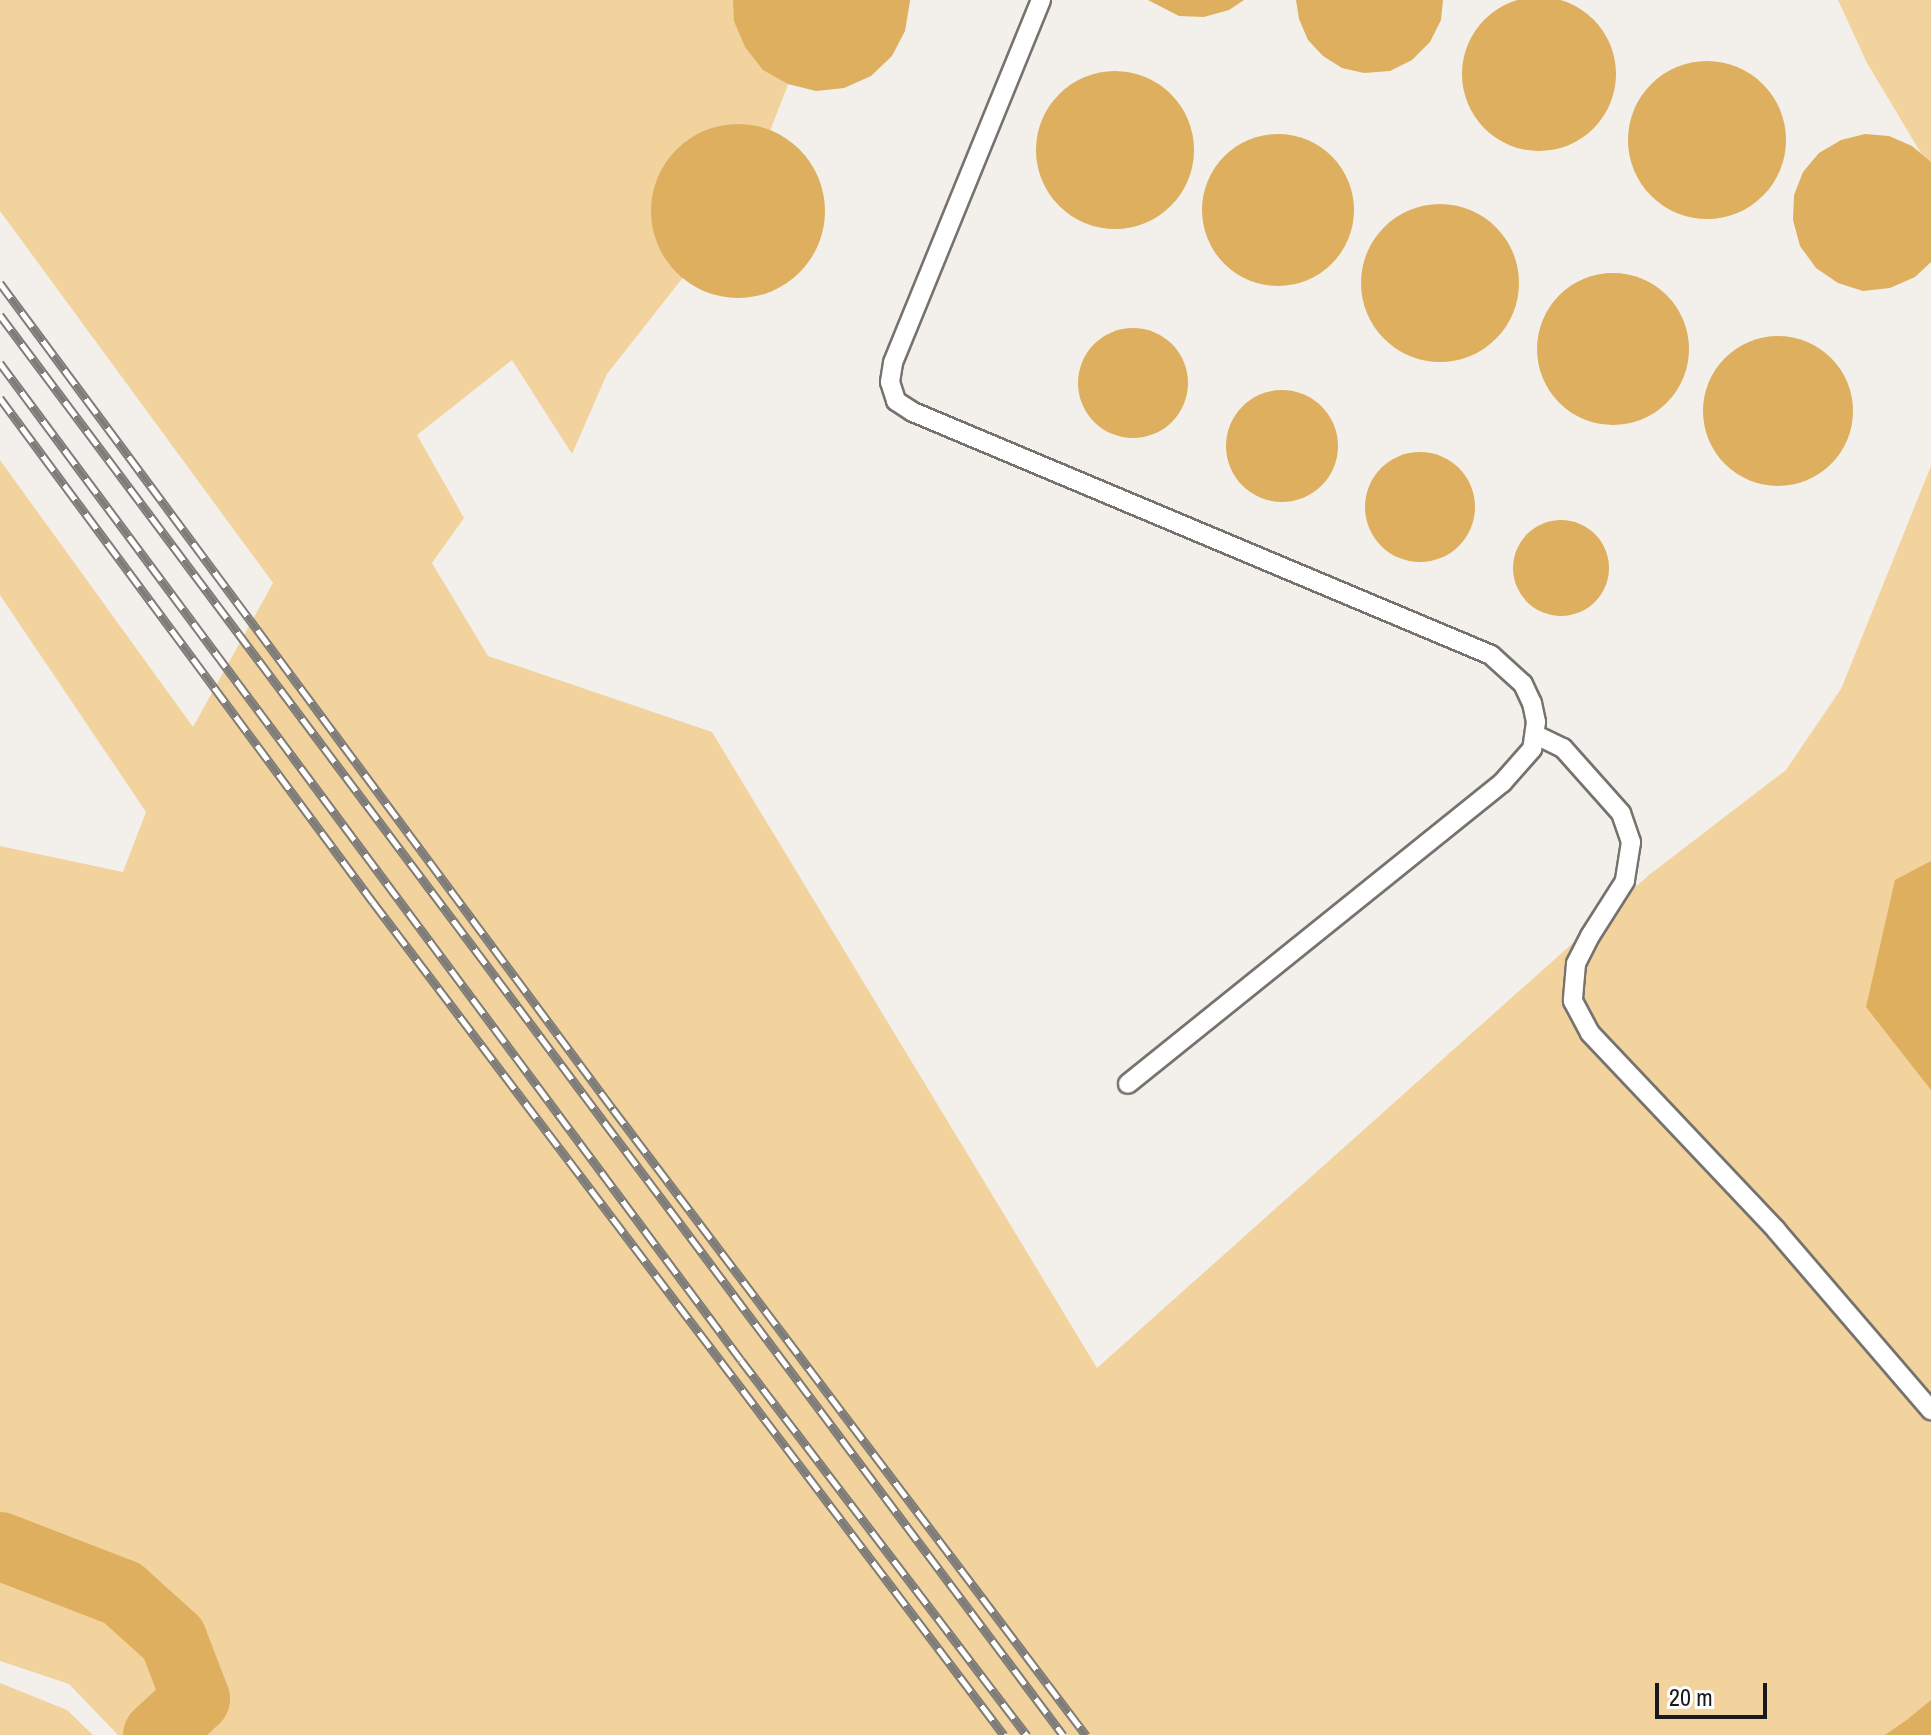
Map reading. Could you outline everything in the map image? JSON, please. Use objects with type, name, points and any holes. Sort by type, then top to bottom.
[{"type":"lane","points":[[1041,0],[893,363],[890,382],[896,401],[913,412],[1491,655],[1523,684],[1532,703],[1536,735],[1532,749],[1502,783],[1128,1084]]},
{"type":"lane","points":[[1536,735],[1563,748],[1621,813],[1631,842],[1625,881],[1576,964],[1573,1001],[1590,1033],[1776,1230],[1931,1410]]},
{"type":"shaded area","points":[[1539,-3],[1568,3],[1593,20],[1610,45],[1616,74],[1610,103],[1593,128],[1568,145],[1539,151],[1510,145],[1485,128],[1468,103],[1462,74],[1468,45],[1485,20],[1510,3]]},
{"type":"shaded area","points":[[0,0],[821,0],[768,136],[692,266],[607,374],[572,454],[512,360],[417,435],[464,518],[432,563],[488,656],[712,732],[1097,1368],[1649,875],[1786,770],[1841,689],[1931,466],[1931,1735],[118,1735],[69,1684],[0,1661],[0,846],[123,872],[146,812],[0,595],[0,460],[193,727],[273,583],[0,211]]},
{"type":"shaded area","points":[[733,0],[910,1],[905,31],[892,56],[871,76],[844,88],[816,91],[788,84],[763,70],[745,47],[734,21]]},
{"type":"shaded area","points":[[1148,0],[1244,0],[1229,10],[1204,17],[1179,16]]},
{"type":"shaded area","points":[[1296,0],[1443,0],[1441,20],[1430,42],[1412,60],[1390,71],[1364,73],[1342,68],[1323,56],[1308,40],[1299,19]]},
{"type":"shaded area","points":[[1838,0],[1931,0],[1931,170],[1867,63]]},
{"type":"shaded area","points":[[1707,61],[1737,67],[1763,84],[1780,110],[1786,140],[1780,170],[1763,196],[1737,213],[1707,219],[1677,213],[1651,196],[1634,170],[1628,140],[1634,110],[1651,84],[1677,67]]},
{"type":"shaded area","points":[[1115,71],[1145,77],[1171,94],[1188,120],[1194,150],[1188,180],[1171,206],[1145,223],[1115,229],[1085,223],[1059,206],[1042,180],[1036,150],[1042,120],[1059,94],[1085,77]]},
{"type":"shaded area","points":[[738,124],[771,131],[799,150],[818,178],[825,211],[818,244],[799,272],[771,291],[738,298],[705,291],[677,272],[658,244],[651,211],[658,178],[677,150],[705,131]]},
{"type":"shaded area","points":[[1278,134],[1307,140],[1332,156],[1348,181],[1354,210],[1348,239],[1332,264],[1307,280],[1278,286],[1249,280],[1224,264],[1208,239],[1202,210],[1208,181],[1224,156],[1249,140]]},
{"type":"shaded area","points":[[1865,134],[1889,136],[1912,146],[1931,162],[1931,262],[1915,277],[1890,288],[1863,291],[1838,283],[1816,268],[1800,246],[1793,220],[1794,195],[1803,172],[1819,153],[1841,140]]},
{"type":"shaded area","points":[[1440,204],[1470,210],[1496,227],[1513,253],[1519,283],[1513,313],[1496,339],[1470,356],[1440,362],[1410,356],[1384,339],[1367,313],[1361,283],[1367,253],[1384,227],[1410,210]]},
{"type":"shaded area","points":[[1613,273],[1642,278],[1667,295],[1684,320],[1689,349],[1684,378],[1667,403],[1642,420],[1613,425],[1584,420],[1559,403],[1542,378],[1537,349],[1542,320],[1559,295],[1584,278]]},
{"type":"shaded area","points":[[1133,328],[1154,332],[1172,344],[1184,362],[1188,383],[1184,404],[1172,422],[1154,434],[1133,438],[1112,434],[1094,422],[1082,404],[1078,383],[1082,362],[1094,344],[1112,332]]},
{"type":"shaded area","points":[[1778,336],[1807,342],[1831,358],[1847,382],[1853,411],[1847,440],[1831,464],[1807,480],[1778,486],[1749,480],[1725,464],[1709,440],[1703,411],[1709,382],[1725,358],[1749,342]]},
{"type":"shaded area","points":[[1282,390],[1303,394],[1322,406],[1334,425],[1338,446],[1334,467],[1322,486],[1303,498],[1282,502],[1261,498],[1242,486],[1230,467],[1226,446],[1230,425],[1242,406],[1261,394]]},
{"type":"shaded area","points":[[1420,452],[1441,456],[1459,468],[1471,486],[1475,507],[1471,528],[1459,546],[1441,558],[1420,562],[1399,558],[1381,546],[1369,528],[1365,507],[1369,486],[1381,468],[1399,456]]},
{"type":"shaded area","points":[[1561,520],[1579,523],[1595,534],[1606,550],[1609,568],[1606,586],[1595,602],[1579,613],[1561,616],[1543,613],[1527,602],[1516,586],[1513,568],[1516,550],[1527,534],[1543,523]]},
{"type":"shaded area","points":[[1931,861],[1931,1090],[1866,1007],[1895,880]]},
{"type":"shaded area","points":[[0,1683],[67,1710],[93,1735],[0,1735]]},
{"type":"shaded area","points":[[1931,1700],[1931,1735],[1885,1735],[1908,1719]]},
{"type":"waterway","points":[[0,1546],[122,1593],[173,1639],[196,1699],[157,1735]]},
{"type":"railway","points":[[0,283],[613,1109],[1086,1735]]},
{"type":"railway","points":[[0,315],[1063,1735]]},
{"type":"railway","points":[[0,363],[741,1360],[1027,1735]]},
{"type":"railway","points":[[0,398],[373,902],[1004,1735]]}]
